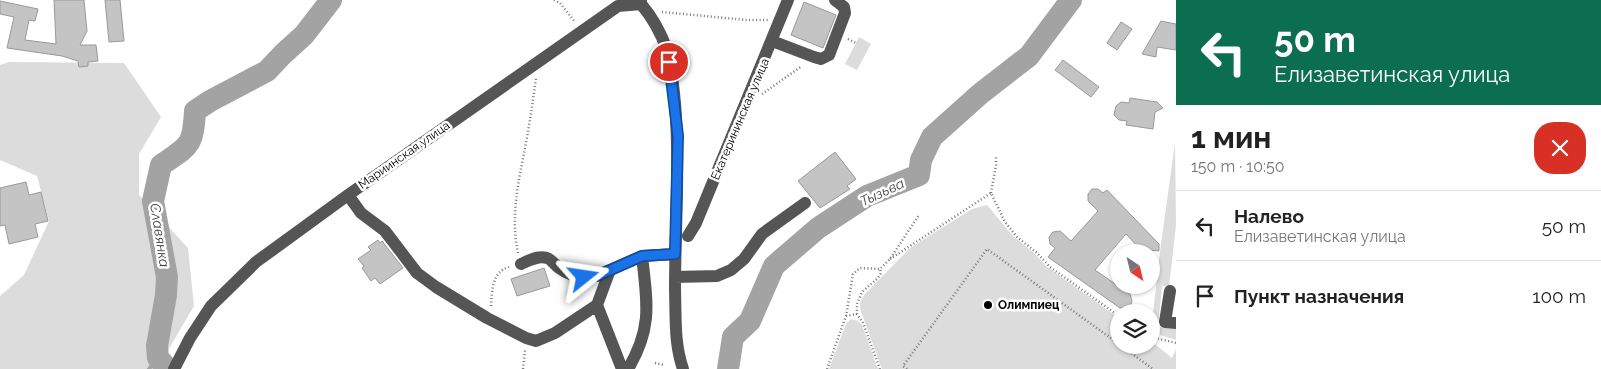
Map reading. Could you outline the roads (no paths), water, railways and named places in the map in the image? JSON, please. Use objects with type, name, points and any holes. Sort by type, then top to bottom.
[{"type":"street","name":"Екатерининская улица","points":[[688,236],[696,223],[788,0]]},
{"type":"street","points":[[772,41],[821,59],[828,55],[845,13],[844,7],[835,0]]},
{"type":"street","name":"Мариинская улица","points":[[174,369],[210,306],[256,262],[348,194],[618,6],[643,6]]},
{"type":"street","points":[[643,6],[659,30],[667,51],[672,74],[678,136],[675,277],[678,353],[683,369]]},
{"type":"street","points":[[348,194],[362,213],[385,231],[417,273],[436,287],[490,319],[526,338],[536,341],[555,333],[597,305],[610,270]]},
{"type":"street","points":[[675,277],[717,276],[731,270],[744,258],[762,234],[805,203]]},
{"type":"street","points":[[521,264],[538,257],[548,258],[565,272],[584,277],[597,276],[642,256],[675,254]]},
{"type":"street","points":[[628,369],[641,344],[646,329],[648,307],[642,256]]},
{"type":"street","points":[[1170,291],[1165,322],[1176,323]]},
{"type":"street","points":[[597,305],[622,369]]},
{"type":"waterway","name":"Славянка","points":[[168,369],[158,358],[157,346],[166,295],[167,277],[153,201],[161,165],[178,154],[188,144],[193,132],[195,111],[267,71],[304,35],[331,0]]},
{"type":"waterway","name":"Тызьва","points":[[728,369],[733,337],[750,321],[774,266],[818,228],[867,196],[919,175],[921,160],[932,137],[980,94],[1029,56],[1071,0]]},
{"type":"waterway","points":[[149,369],[158,358]]},
{"type":"place","name":"Олимпиец","points":[[988,305]]}]
